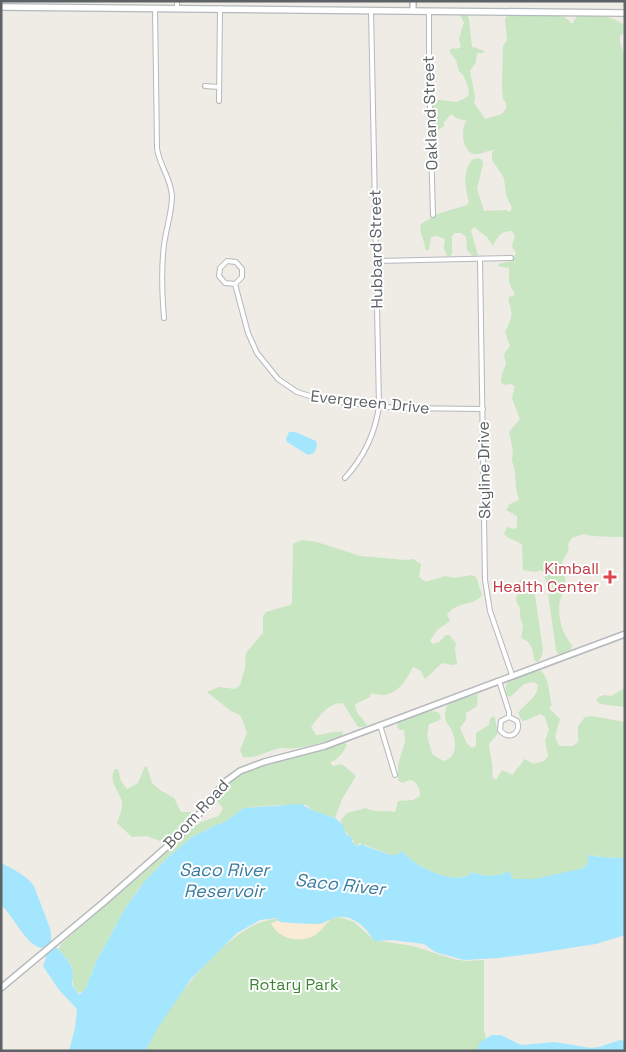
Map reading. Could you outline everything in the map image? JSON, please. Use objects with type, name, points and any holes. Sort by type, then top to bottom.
[{"type":"main road","points":[[1,6],[29,4],[155,8],[625,13]]},
{"type":"street","points":[[176,1],[176,8]]},
{"type":"street","points":[[413,1],[413,10]]},
{"type":"street","points":[[155,8],[157,148],[160,160],[170,181],[172,195],[162,262],[164,318]]},
{"type":"street","points":[[219,101],[220,8]]},
{"type":"street","name":"Hubbard Street","points":[[345,478],[361,459],[369,444],[375,429],[379,406],[371,10]]},
{"type":"street","name":"Oakland Street","points":[[429,10],[433,215]]},
{"type":"street","points":[[206,86],[219,87]]},
{"type":"street","points":[[377,261],[512,258]]},
{"type":"street","name":"Skyline Drive","points":[[480,260],[487,595],[494,626],[512,675]]},
{"type":"street","name":"Evergreen Drive","points":[[227,261],[236,262],[242,268],[242,277],[235,284],[225,283],[220,277],[220,268],[227,261]]},
{"type":"street","name":"Evergreen Drive","points":[[235,284],[254,347],[263,362],[278,379],[297,392],[310,397],[413,410],[483,408]]},
{"type":"street","name":"Boom Road","points":[[1,988],[62,938],[178,837],[234,774],[249,766],[325,746],[625,634]]},
{"type":"street","points":[[498,681],[508,707],[509,717]]},
{"type":"street","points":[[509,717],[517,721],[519,727],[516,733],[511,736],[504,735],[499,727],[501,721],[509,717]]},
{"type":"street","points":[[380,725],[395,775]]},
{"type":"green space","points":[[459,14],[467,15],[469,19],[472,47],[485,51],[477,53],[476,62],[470,71],[475,96],[474,103],[485,119],[502,114],[506,107],[502,87],[503,47],[507,40],[505,19],[508,15],[560,16],[565,17],[572,24],[578,15],[609,17],[624,25],[623,34],[620,36],[620,43],[625,56],[625,117],[623,123],[625,126],[625,537],[584,534],[572,538],[568,544],[568,551],[562,561],[565,575],[565,590],[560,600],[559,612],[563,630],[572,645],[571,649],[563,654],[558,654],[556,651],[544,573],[540,570],[536,572],[523,570],[522,545],[504,534],[507,527],[514,529],[517,527],[517,516],[506,510],[510,504],[519,500],[509,432],[520,419],[512,398],[515,386],[510,384],[504,385],[501,382],[506,364],[504,354],[510,346],[505,332],[511,316],[509,297],[515,295],[509,282],[509,268],[498,266],[498,264],[512,261],[516,253],[512,246],[515,235],[511,231],[502,233],[493,246],[487,237],[474,227],[471,231],[478,255],[473,256],[467,250],[466,237],[461,233],[455,233],[452,236],[452,254],[449,257],[444,248],[445,239],[436,236],[431,237],[429,250],[425,250],[420,231],[421,224],[437,214],[467,205],[469,202],[466,174],[473,159],[478,158],[482,160],[483,164],[477,189],[484,211],[506,210],[510,212],[512,208],[506,195],[504,178],[492,160],[494,150],[475,154],[467,149],[463,129],[467,121],[456,118],[451,114],[444,122],[444,126],[438,130],[434,129],[434,102],[439,100],[457,102],[469,94],[463,75],[459,71],[456,60],[449,51],[452,48],[461,47],[459,39],[464,22]]},
{"type":"green space","points":[[302,540],[317,542],[360,556],[413,559],[421,564],[419,577],[426,582],[445,576],[455,578],[471,575],[476,577],[482,595],[474,601],[451,610],[447,615],[450,621],[437,630],[430,641],[433,644],[449,635],[456,643],[457,664],[442,663],[425,679],[420,670],[413,667],[398,689],[383,695],[371,693],[370,697],[355,704],[357,713],[367,725],[363,727],[358,727],[343,703],[333,705],[324,711],[311,727],[316,735],[343,732],[343,735],[308,746],[281,748],[258,756],[243,757],[240,750],[247,733],[240,715],[231,711],[207,692],[219,687],[235,689],[240,685],[245,668],[246,653],[263,633],[263,616],[266,612],[292,603],[293,544]]},
{"type":"green space","points":[[521,579],[526,580],[534,588],[543,650],[538,662],[535,661],[530,644],[521,638],[523,626],[520,608],[516,601],[518,583]]},
{"type":"green space","points":[[540,670],[546,677],[552,705],[549,708],[560,719],[555,737],[559,746],[573,746],[578,742],[578,726],[585,717],[592,716],[625,722],[625,858],[594,855],[584,868],[535,879],[513,879],[509,871],[491,876],[472,872],[461,878],[454,878],[425,868],[403,852],[391,855],[360,843],[356,846],[353,844],[353,840],[343,829],[341,820],[347,813],[366,808],[395,812],[398,801],[413,800],[420,796],[418,786],[413,781],[402,783],[398,780],[398,765],[405,742],[404,730],[400,730],[397,727],[398,722],[429,710],[439,713],[441,718],[429,724],[427,735],[432,754],[443,761],[451,757],[455,749],[452,731],[445,719],[449,702],[478,694],[477,706],[466,713],[466,720],[460,728],[467,744],[472,748],[476,746],[476,733],[489,725],[490,719],[493,716],[495,718],[498,732],[489,744],[492,777],[496,780],[502,770],[513,775],[524,759],[534,764],[544,761],[548,756],[545,741],[549,730],[545,717],[540,714],[522,721],[518,713],[533,697],[538,685],[534,682],[524,684],[510,697],[506,695],[506,686],[511,679]]},
{"type":"green space","points":[[625,688],[625,707],[600,704],[597,701],[597,698],[604,695],[611,696]]},
{"type":"green space","points":[[344,742],[347,745],[339,757],[331,762],[331,764],[333,766],[342,764],[356,776],[342,799],[335,818],[314,811],[306,805],[244,808],[223,823],[192,837],[168,857],[135,894],[96,962],[86,988],[84,991],[77,993],[71,965],[67,958],[58,950],[62,943],[194,827],[201,822],[219,816],[223,808],[216,800],[217,796],[234,777]]},
{"type":"green space","points":[[145,766],[152,783],[174,798],[181,812],[192,813],[174,836],[160,841],[147,836],[132,837],[117,823],[122,805],[112,778],[115,769],[118,769],[121,781],[127,789],[138,783]]},
{"type":"green space","name":"Rotary Park","points":[[339,917],[354,922],[374,940],[413,946],[453,959],[466,961],[484,960],[484,1031],[490,1051],[145,1051],[165,1016],[193,978],[226,944],[243,932],[259,923],[277,918],[332,919]]},
{"type":"sand","points":[[330,918],[315,936],[306,939],[294,939],[283,936],[271,923],[280,920]]},
{"type":"water","points":[[289,432],[295,432],[316,441],[317,446],[314,453],[308,455],[287,442],[286,438]]},
{"type":"water","name":"Saco River Reservoir","points":[[301,804],[314,811],[335,818],[342,824],[346,834],[352,838],[352,842],[356,846],[363,844],[391,855],[397,855],[401,851],[420,866],[432,872],[454,878],[467,876],[472,872],[482,875],[496,875],[509,871],[513,879],[535,879],[584,868],[589,862],[587,859],[589,855],[625,858],[625,935],[596,944],[498,958],[464,960],[435,952],[424,944],[392,940],[374,941],[368,931],[359,923],[349,918],[337,917],[319,924],[280,922],[277,918],[260,920],[237,933],[191,979],[159,1026],[145,1051],[69,1051],[75,1028],[77,1009],[59,990],[43,966],[46,958],[42,948],[36,946],[25,936],[1,905],[1,863],[23,875],[34,886],[51,931],[51,941],[68,960],[73,976],[72,984],[77,993],[80,994],[86,988],[96,962],[126,907],[145,881],[168,857],[192,837],[223,823],[244,808]]},
{"type":"water","points":[[492,1035],[501,1035],[521,1045],[555,1042],[591,1048],[620,1040],[625,1041],[625,1051],[477,1051],[480,1042]]},
{"type":"place","name":"Kimball Health Center","points":[[610,577]]},
{"type":"water label","name":"Saco River","points":[[340,884]]}]
